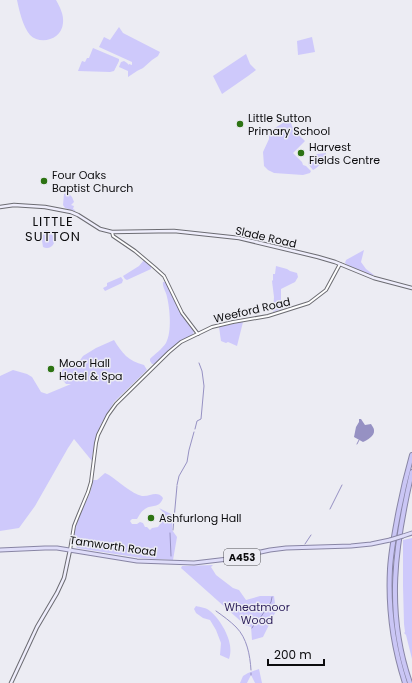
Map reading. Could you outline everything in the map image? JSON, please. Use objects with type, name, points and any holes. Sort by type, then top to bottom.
[{"type":"highway","points":[[405,683],[393,631],[390,595],[390,568],[396,525],[412,455]]},
{"type":"highway","points":[[410,683],[402,656],[397,627],[394,587],[400,527],[412,472]]},
{"type":"main road","points":[[0,206],[14,205],[45,207],[71,212],[100,229],[112,232]]},
{"type":"main road","name":"Slade Road","points":[[112,232],[174,231],[239,238],[331,261],[374,278],[412,288]]},
{"type":"main road","name":"Tamworth Road","points":[[0,550],[45,548],[70,550],[137,560],[196,563],[228,559],[286,548],[371,544],[412,533]]},
{"type":"main road","points":[[11,683],[37,627],[64,578],[70,550]]},
{"type":"street","points":[[112,232],[113,236],[135,251],[164,276],[180,308],[198,334]]},
{"type":"street","name":"Weeford Road","points":[[70,550],[74,526],[91,482],[96,443],[108,415],[116,404],[181,342],[222,324],[268,316],[309,303],[326,290],[340,264]]},
{"type":"green space","points":[[17,0],[56,0],[63,17],[62,29],[55,37],[45,40],[40,40],[30,35],[23,23]]},
{"type":"green space","points":[[119,27],[123,33],[160,52],[158,56],[143,68],[128,77],[128,71],[119,67],[121,62],[124,61],[129,65],[132,65],[132,62],[99,47],[104,37],[110,40]]},
{"type":"green space","points":[[312,37],[315,52],[298,55],[297,41]]},
{"type":"green space","points":[[93,48],[119,59],[114,71],[78,71],[82,61],[85,62],[87,58],[89,58]]},
{"type":"green space","points":[[246,54],[250,64],[256,70],[222,94],[213,76]]},
{"type":"green space","points":[[286,121],[291,121],[294,129],[305,141],[293,153],[303,165],[311,171],[310,173],[303,175],[274,173],[264,166],[263,152],[269,136],[275,128]]},
{"type":"green space","points":[[326,153],[321,163],[313,170],[308,162],[317,154]]},
{"type":"green space","points":[[65,193],[68,193],[72,197],[74,202],[71,205],[74,206],[73,209],[75,211],[65,208],[63,205]]},
{"type":"green space","points":[[46,230],[50,231],[53,236],[54,243],[48,248],[43,247],[41,234]]},
{"type":"green space","points":[[364,250],[361,262],[366,269],[374,275],[345,263],[346,260]]},
{"type":"green space","points":[[144,260],[151,266],[151,269],[127,280],[125,279],[123,276],[139,266]]},
{"type":"green space","points":[[276,266],[297,273],[298,277],[295,282],[281,289],[282,309],[273,312],[274,297],[272,281]]},
{"type":"green space","points":[[121,277],[123,280],[122,283],[105,291],[103,288],[107,286],[107,283]]},
{"type":"green space","points":[[163,282],[166,282],[180,310],[194,331],[193,334],[178,343],[154,364],[152,364],[150,359],[166,343],[169,333],[169,308]]},
{"type":"green space","points":[[243,322],[237,346],[221,341],[219,327]]},
{"type":"green space","points":[[114,340],[126,356],[144,365],[147,370],[114,402],[100,426],[92,461],[74,439],[35,506],[19,528],[0,531],[0,376],[13,370],[27,374],[32,377],[41,392],[47,394],[71,384],[66,384],[61,376],[67,363],[78,363],[83,356]]},
{"type":"green space","points":[[105,473],[138,495],[145,496],[158,494],[163,498],[159,504],[145,509],[141,512],[137,519],[132,519],[130,521],[132,524],[137,524],[140,522],[143,523],[145,527],[150,530],[158,527],[165,517],[165,514],[159,508],[173,515],[172,530],[177,537],[173,560],[141,558],[77,548],[74,542],[74,533],[80,514],[90,493],[93,480],[97,480]]},
{"type":"green space","points":[[412,538],[412,659],[406,635],[404,633],[403,540]]},
{"type":"green space","name":"Wheatmoor Wood","points":[[213,565],[211,567],[216,575],[233,588],[239,590],[246,600],[260,596],[274,596],[276,611],[263,637],[252,640],[251,627],[245,625],[181,568],[182,566]]},
{"type":"green space","points":[[196,606],[209,610],[215,615],[223,627],[229,640],[229,659],[220,655],[221,643],[216,630],[210,620],[203,618],[196,613],[194,609]]},
{"type":"green space","points":[[259,669],[262,683],[255,683],[251,675],[247,683],[240,683],[243,676]]},
{"type":"shaded area","points":[[359,419],[361,419],[365,425],[371,424],[374,429],[372,436],[363,442],[354,437]]},
{"type":"waterway","points":[[195,429],[197,421],[201,419],[204,386],[202,371],[199,363]]},
{"type":"waterway","points":[[177,485],[179,476],[187,462],[194,432]]},
{"type":"waterway","points":[[357,444],[359,440]]},
{"type":"waterway","points":[[330,509],[342,485]]},
{"type":"waterway","points":[[173,530],[177,486]]},
{"type":"waterway","points":[[170,533],[171,556]]},
{"type":"waterway","points":[[305,544],[311,535]]},
{"type":"waterway","points":[[258,621],[271,602],[272,597]]},
{"type":"waterway","points":[[216,611],[234,625],[243,636],[249,653],[251,670]]},
{"type":"waterway","points":[[252,628],[255,623]]},
{"type":"place","name":"Little Sutton Primary School","points":[[240,124]]},
{"type":"place","name":"Harvest Fields Centre","points":[[301,153]]},
{"type":"place","name":"Four Oaks Baptist Church","points":[[44,181]]},
{"type":"place","name":"Moor Hall Hotel & Spa","points":[[51,369]]},
{"type":"place","name":"Ashfurlong Hall","points":[[151,518]]},
{"type":"district","name":"LITTLE SUTTON","points":[[53,228]]}]
